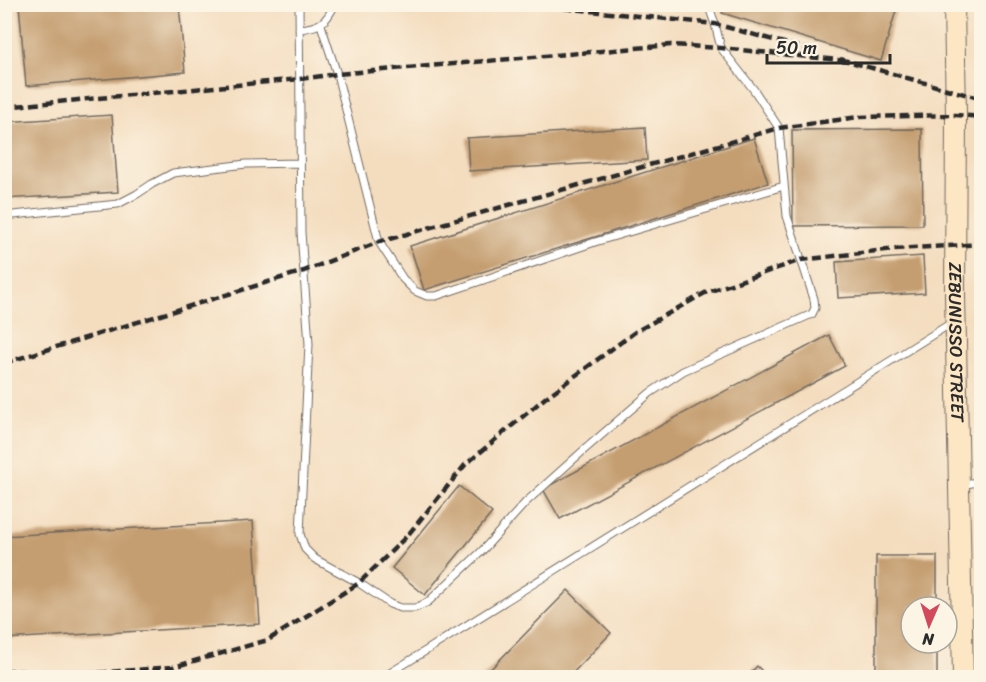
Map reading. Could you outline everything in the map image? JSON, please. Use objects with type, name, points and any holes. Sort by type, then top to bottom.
[{"type":"street","name":"ZEBUNISSO STREET","points":[[954,4],[956,321],[963,678]]},
{"type":"lane","points":[[299,4],[302,242],[309,344],[300,534],[305,549],[315,559],[400,608],[415,608],[428,602],[482,552],[525,502],[650,393],[683,371],[812,314],[815,308],[814,299],[787,216],[778,128],[754,90],[721,48],[716,24],[708,4]]},
{"type":"lane","points":[[299,29],[321,25],[330,15],[335,4]]},
{"type":"lane","points":[[321,25],[337,74],[379,242],[403,279],[415,291],[427,296],[436,296],[595,242],[784,186]]},
{"type":"lane","points":[[4,216],[118,204],[173,173],[246,164],[300,163]]},
{"type":"lane","points":[[382,678],[956,321]]},
{"type":"lane","points":[[959,486],[981,482]]},
{"type":"building","points":[[19,4],[179,4],[185,72],[26,86]]},
{"type":"building","points":[[724,4],[898,4],[881,61],[722,13]]},
{"type":"building","points":[[112,115],[118,192],[4,199],[4,122]]},
{"type":"building","points":[[645,127],[647,160],[469,171],[467,138]]},
{"type":"building","points":[[922,129],[923,225],[793,226],[792,130]]},
{"type":"building","points":[[754,138],[768,183],[424,290],[410,246]]},
{"type":"building","points":[[923,256],[925,293],[838,298],[836,262]]},
{"type":"building","points":[[829,335],[845,366],[560,519],[543,489]]},
{"type":"building","points":[[459,486],[492,513],[425,595],[392,568]]},
{"type":"building","points":[[253,521],[260,624],[4,639],[4,536]]},
{"type":"building","points":[[876,556],[937,556],[937,595],[899,595],[899,655],[937,655],[937,678],[876,678]]},
{"type":"building","points":[[568,590],[611,633],[568,678],[482,678]]},
{"type":"building","points":[[757,666],[769,678],[746,678]]},
{"type":"railway","points":[[524,4],[715,24],[817,52]]},
{"type":"railway","points":[[4,107],[337,74],[671,45],[848,61]]},
{"type":"railway","points":[[840,59],[982,99]]},
{"type":"railway","points":[[4,363],[304,271],[379,242],[779,128],[859,117],[956,115],[982,117]]},
{"type":"railway","points":[[4,670],[82,674],[173,667],[268,640],[359,583],[407,536],[465,465],[545,398],[635,332],[705,293],[801,260],[894,249],[982,244]]}]
